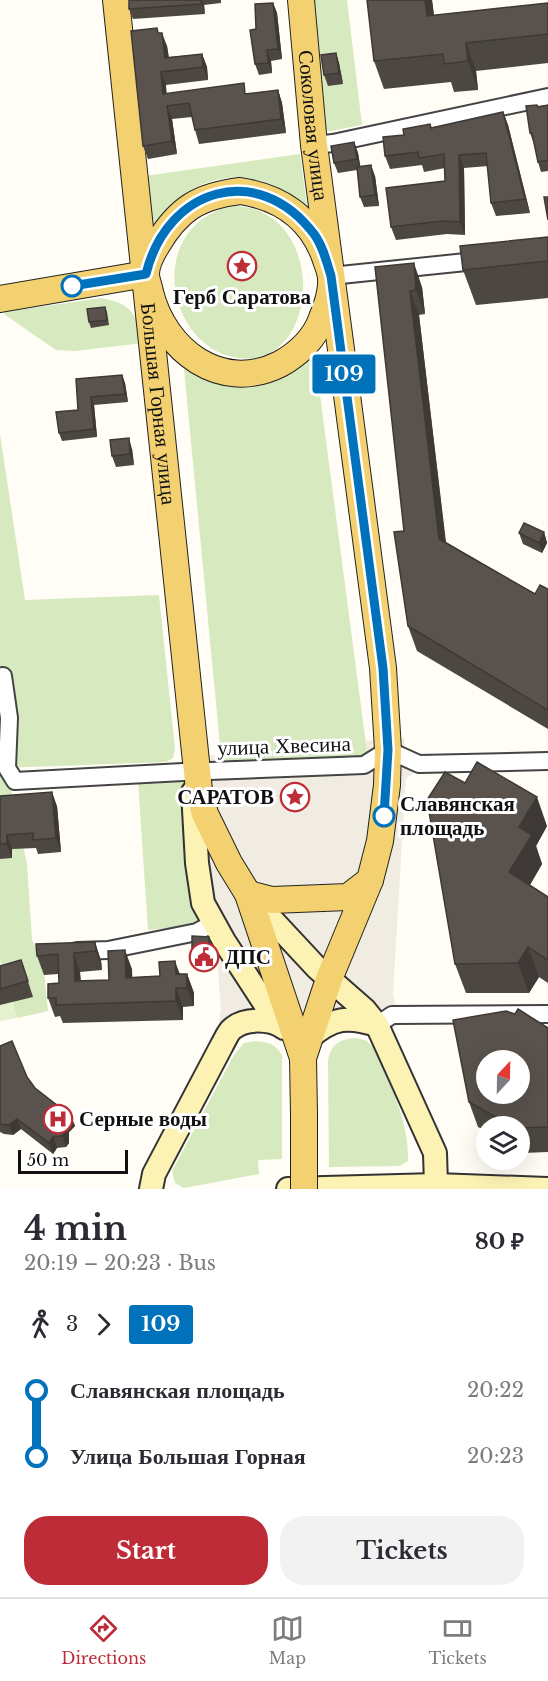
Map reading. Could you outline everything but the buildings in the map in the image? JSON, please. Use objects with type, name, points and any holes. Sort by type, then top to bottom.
[{"type":"main road","name":"Большая Горная улица","points":[[116,0],[139,275],[194,772]]},
{"type":"main road","name":"Соколовая улица","points":[[301,0],[314,145],[383,668],[388,750]]},
{"type":"main road","points":[[0,298],[139,275],[175,218],[200,200],[226,192],[240,191],[270,198],[294,212],[315,235],[331,276],[330,291],[321,322],[309,340],[291,358],[272,368],[250,374],[218,371],[196,360],[182,349],[161,323],[139,275]]},
{"type":"main road","points":[[296,1039],[329,979],[370,880],[384,816],[388,750]]},
{"type":"main road","points":[[194,772],[205,813],[229,863],[248,894],[296,1039],[304,1114],[304,1189]]},
{"type":"main road","points":[[248,894],[272,900],[348,897],[370,880]]},
{"type":"street","points":[[314,145],[548,97]]},
{"type":"street","points":[[331,276],[502,258]]},
{"type":"street","name":"улица Хвесина","points":[[3,676],[9,718],[7,768],[15,781],[364,765],[388,750]]},
{"type":"street","points":[[388,750],[419,764],[548,761]]},
{"type":"street","points":[[194,772],[197,863],[203,903],[213,922],[296,1039]]},
{"type":"street","points":[[248,894],[329,979],[365,1010],[377,1025],[435,1153],[436,1185]]},
{"type":"street","points":[[67,952],[108,950],[197,932],[213,922]]},
{"type":"street","points":[[377,1025],[392,1015],[548,1014]]},
{"type":"street","points":[[296,1039],[342,1019],[358,1019],[377,1025]]},
{"type":"street","points":[[151,1189],[154,1174],[233,1028],[248,1022],[261,1021],[296,1039]]},
{"type":"street","points":[[288,1189],[436,1185],[548,1189]]},
{"type":"green space","points":[[312,0],[347,0],[362,125],[330,131],[324,126]]},
{"type":"green space","points":[[300,154],[307,205],[301,207],[285,192],[266,183],[246,178],[225,178],[205,183],[187,193],[171,206],[159,224],[152,225],[145,176]]},
{"type":"green space","points":[[235,206],[267,215],[288,235],[300,262],[303,292],[297,321],[282,344],[259,357],[229,356],[203,342],[185,319],[178,301],[175,283],[175,265],[188,233],[200,220],[216,211]]},
{"type":"green space","points":[[101,298],[119,303],[131,312],[138,324],[143,343],[75,351],[56,350],[4,314],[5,312]]},
{"type":"green space","points":[[315,357],[367,752],[357,757],[230,763],[224,761],[221,755],[184,369],[188,368],[220,384],[252,387],[283,378]]},
{"type":"green space","points":[[0,434],[25,600],[159,595],[175,749],[173,758],[166,762],[2,768],[11,790],[27,864],[32,940],[43,962],[48,1011],[17,1018],[0,958]]},
{"type":"green space","points":[[177,778],[190,786],[201,917],[190,926],[148,930],[138,781]]},
{"type":"green space","points":[[0,958],[17,1018],[0,1021]]},
{"type":"green space","points":[[357,1038],[367,1041],[373,1047],[402,1116],[408,1161],[400,1166],[329,1167],[328,1060],[334,1046],[346,1039]]},
{"type":"green space","points":[[255,1041],[271,1044],[282,1055],[282,1159],[258,1160],[259,1174],[184,1188],[175,1183],[172,1171],[234,1055],[244,1043]]},
{"type":"shaded area","name":"Славянская площадь","points":[[404,738],[405,748],[420,772],[413,773],[406,779],[405,788],[393,995],[401,1024],[392,1032],[371,1033],[347,1026],[323,1039],[319,1051],[290,1051],[278,1034],[268,1029],[217,1033],[221,1010],[216,944],[190,786],[177,778],[186,755],[221,755],[224,761],[230,763],[357,757],[367,752],[366,741]]},
{"type":"bus line","name":"109","points":[[72,286],[146,274],[153,252],[175,218],[200,200],[226,192],[257,193],[270,198],[289,208],[315,235],[331,276],[383,668],[388,750],[384,816]]},
{"type":"place","name":"Герб Саратова","points":[[242,266]]},
{"type":"place","name":"САРАТОВ","points":[[295,797]]},
{"type":"place","name":"Славянская площадь","points":[[384,816]]},
{"type":"place","name":"ДПС","points":[[204,957]]},
{"type":"place","name":"Серные воды","points":[[58,1119]]}]
